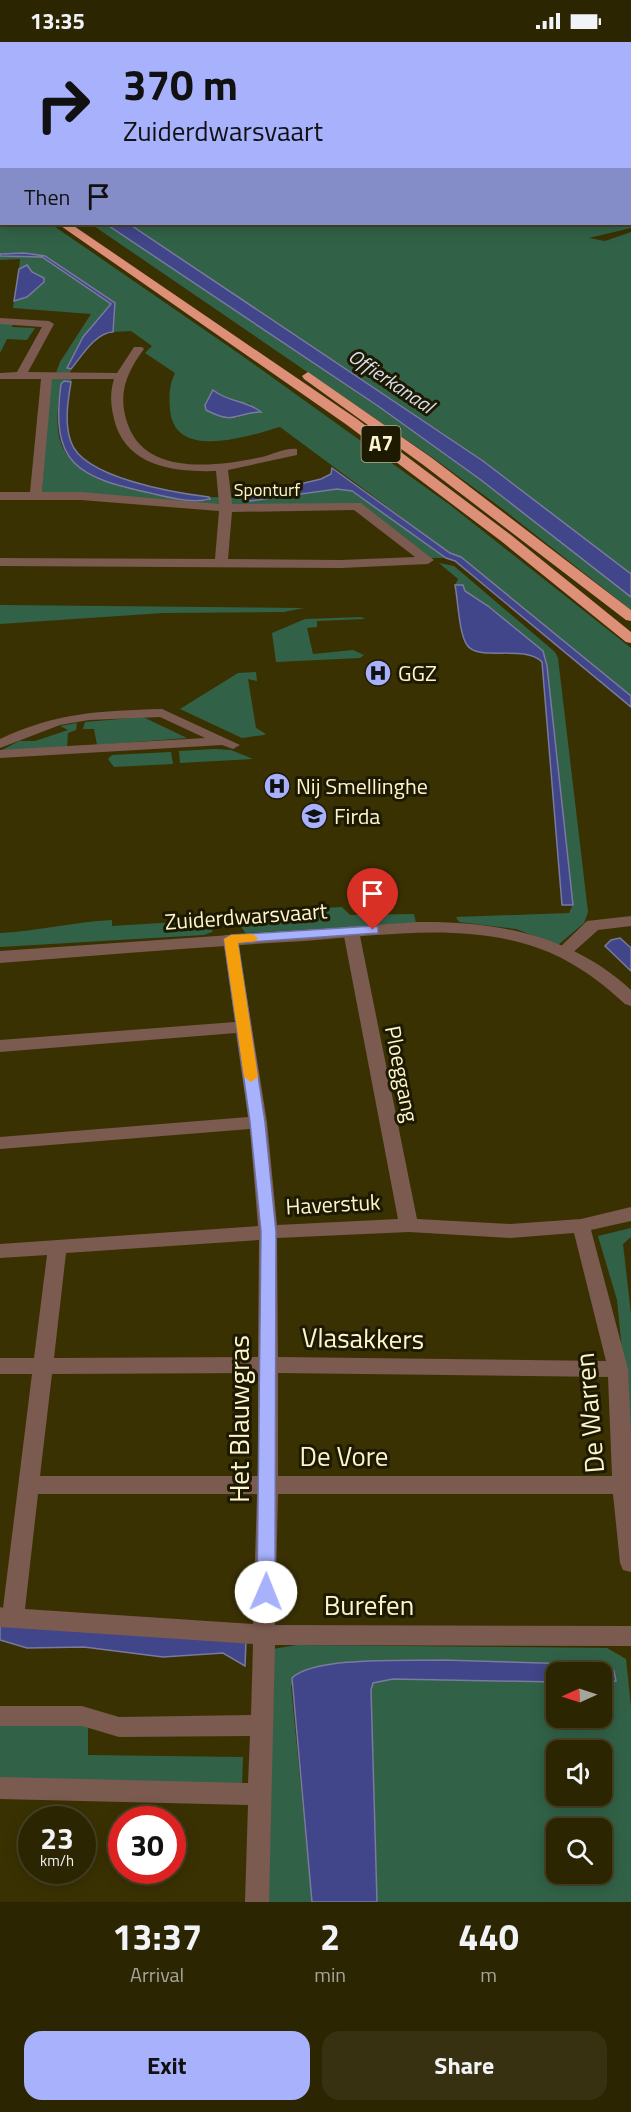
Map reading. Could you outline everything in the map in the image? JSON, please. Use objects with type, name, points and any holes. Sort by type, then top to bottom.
[{"type":"highway","name":"A7","points":[[65,225],[352,422],[507,538],[631,639]]},
{"type":"highway","name":"A7","points":[[85,225],[428,461],[631,617]]},
{"type":"street","points":[[0,321],[49,324],[31,353],[21,375]]},
{"type":"street","points":[[138,349],[126,362],[120,376],[116,401],[120,428],[128,442],[140,452],[166,462],[222,469],[258,463],[293,452]]},
{"type":"street","points":[[36,495],[47,375]]},
{"type":"street","points":[[0,376],[120,376]]},
{"type":"street","points":[[0,562],[221,563],[226,508],[222,469]]},
{"type":"street","name":"Sponturf","points":[[0,496],[36,495],[226,508],[357,506],[428,560],[341,564],[221,563]]},
{"type":"street","points":[[0,744],[30,730],[58,721],[89,716],[162,713],[228,743],[0,754]]},
{"type":"street","points":[[563,952],[593,925],[631,921]]},
{"type":"street","name":"Zuiderdwarsvaart","points":[[0,957],[438,926],[467,928],[533,940],[563,952],[608,978],[631,1000]]},
{"type":"street","name":"Ploeggang","points":[[351,932],[409,1225]]},
{"type":"street","name":"Het Blauwgras","points":[[231,939],[258,1122],[268,1232],[268,1486],[257,1902]]},
{"type":"street","points":[[0,1046],[243,1027]]},
{"type":"street","points":[[0,1143],[258,1122]]},
{"type":"street","name":"Haverstuk","points":[[0,1251],[268,1232],[409,1225],[510,1231],[581,1226],[631,1214]]},
{"type":"street","name":"De Warren","points":[[581,1226],[618,1369],[627,1447],[623,1485],[631,1563]]},
{"type":"street","points":[[7,1618],[29,1485],[57,1247]]},
{"type":"street","name":"Vlasakkers","points":[[0,1366],[269,1365],[618,1369]]},
{"type":"street","name":"De Vore","points":[[29,1485],[623,1485]]},
{"type":"street","name":"Burefen","points":[[7,1618],[265,1635],[631,1636]]},
{"type":"street","points":[[0,1716],[82,1716],[119,1727],[262,1725]]},
{"type":"street","points":[[0,1788],[259,1794]]},
{"type":"green space","points":[[0,225],[52,225],[241,355],[450,505],[631,648],[631,696],[462,557],[450,553],[280,427],[214,441],[198,440],[184,435],[175,425],[170,409],[170,390],[175,373],[145,353],[152,346],[131,331],[113,332],[114,306],[111,304],[83,337],[67,367],[71,369],[70,374],[56,373],[60,362],[91,314],[13,308],[14,301],[27,297],[44,281],[44,278],[32,272],[26,265],[19,269],[20,259],[0,260]],"holes":[[[213,391],[226,400],[251,404],[237,418],[217,415],[205,405]]]},
{"type":"green space","points":[[92,225],[107,225],[378,406],[481,480],[631,597],[631,610],[436,460]]},
{"type":"green space","points":[[130,225],[631,225],[631,228],[589,238],[605,241],[631,232],[631,574],[483,461]]},
{"type":"green space","points":[[0,323],[13,323],[12,327],[35,328],[27,340],[7,339],[0,353]]},
{"type":"green space","points":[[72,377],[71,382],[61,384],[57,416],[60,441],[73,462],[106,482],[170,497],[207,501],[209,497],[241,498],[243,500],[337,489],[351,491],[446,558],[431,558],[362,504],[234,507],[45,494],[42,492],[50,379]]},
{"type":"green space","points":[[439,563],[454,566],[555,652],[558,658],[588,912],[584,923],[558,945],[516,929],[459,922],[456,917],[569,913],[573,904],[547,666],[543,651],[488,606],[465,591],[463,585],[455,585],[458,579]]},
{"type":"green space","points":[[0,605],[304,608],[284,612],[163,613],[0,624]]},
{"type":"green space","points":[[361,617],[365,619],[317,621],[317,627],[307,628],[313,654],[353,650],[364,655],[360,658],[276,662],[272,633],[305,619]]},
{"type":"green space","points":[[256,672],[257,681],[248,679],[256,728],[266,734],[264,735],[242,738],[180,709],[238,673]]},
{"type":"green space","points":[[143,717],[187,738],[97,745],[94,729],[83,729],[85,722]]},
{"type":"green space","points":[[77,723],[76,730],[68,733],[67,747],[0,751],[19,741],[35,741],[68,730],[60,726]]},
{"type":"green space","points":[[231,750],[253,759],[180,763],[179,751]]},
{"type":"green space","points":[[171,752],[173,764],[114,767],[108,759],[112,755]]},
{"type":"green space","points":[[342,907],[350,915],[414,914],[416,923],[246,933],[240,924],[241,918],[249,912]]},
{"type":"green space","points":[[198,915],[215,915],[218,920],[212,932],[204,935],[0,947],[0,933],[112,920],[112,926],[193,921]]},
{"type":"green space","points":[[631,1228],[631,1237],[623,1244],[631,1314],[631,1441],[617,1300],[598,1236]]},
{"type":"green space","points":[[297,1645],[607,1648],[626,1659],[631,1707],[631,1902],[377,1902],[371,1690],[373,1683],[393,1679],[546,1682],[546,1728],[612,1728],[612,1662],[546,1663],[443,1660],[332,1664],[291,1686],[312,1902],[262,1902],[273,1649]]},
{"type":"green space","points":[[0,1723],[88,1724],[88,1755],[243,1757],[242,1786],[0,1781]]},
{"type":"shaded area","points":[[107,225],[130,225],[483,461],[631,574],[631,597],[481,480],[378,406]]},
{"type":"shaded area","points":[[24,253],[45,256],[115,303],[113,332],[95,341],[71,369],[67,368],[83,337],[111,304],[42,257],[0,256],[0,254]]},
{"type":"shaded area","points":[[27,265],[32,272],[44,278],[44,282],[27,297],[14,301],[19,269]]},
{"type":"shaded area","points":[[64,381],[71,382],[67,412],[68,428],[71,442],[79,455],[93,465],[132,482],[210,499],[196,501],[180,499],[125,487],[87,473],[74,463],[65,449],[60,433],[61,384]]},
{"type":"shaded area","points":[[213,390],[261,412],[230,418],[216,415],[206,410],[205,405]]},
{"type":"shaded area","points":[[332,468],[450,553],[461,557],[631,696],[631,707],[455,561],[446,558],[352,491],[337,489],[250,501],[241,498],[321,479],[331,474]]},
{"type":"shaded area","points":[[455,585],[463,585],[465,591],[488,606],[543,651],[547,666],[573,905],[562,905],[542,662],[524,654],[481,652],[467,645],[460,625]]},
{"type":"shaded area","points":[[620,938],[631,948],[631,971],[605,946],[611,940]]},
{"type":"shaded area","points":[[0,1624],[246,1641],[245,1666],[223,1653],[163,1657],[84,1647],[27,1648],[0,1640]]},
{"type":"shaded area","points":[[387,1660],[546,1663],[546,1682],[393,1679],[373,1683],[371,1690],[377,1902],[312,1902],[292,1678],[303,1671],[320,1666]]},
{"type":"shaded area","points":[[612,1669],[614,1671],[616,1681],[612,1682]]},
{"type":"slow traffic","points":[[251,1077],[231,939],[252,938]]},
{"type":"place","name":"GGZ","points":[[378,673]]},
{"type":"place","name":"Nij Smellinghe","points":[[277,786]]},
{"type":"place","name":"Firda","points":[[314,816]]},
{"type":"route","points":[[266,1592],[268,1232],[258,1122],[231,939],[373,930]]},
{"type":"water label","name":"Offierkanaal","points":[[391,381]]}]
